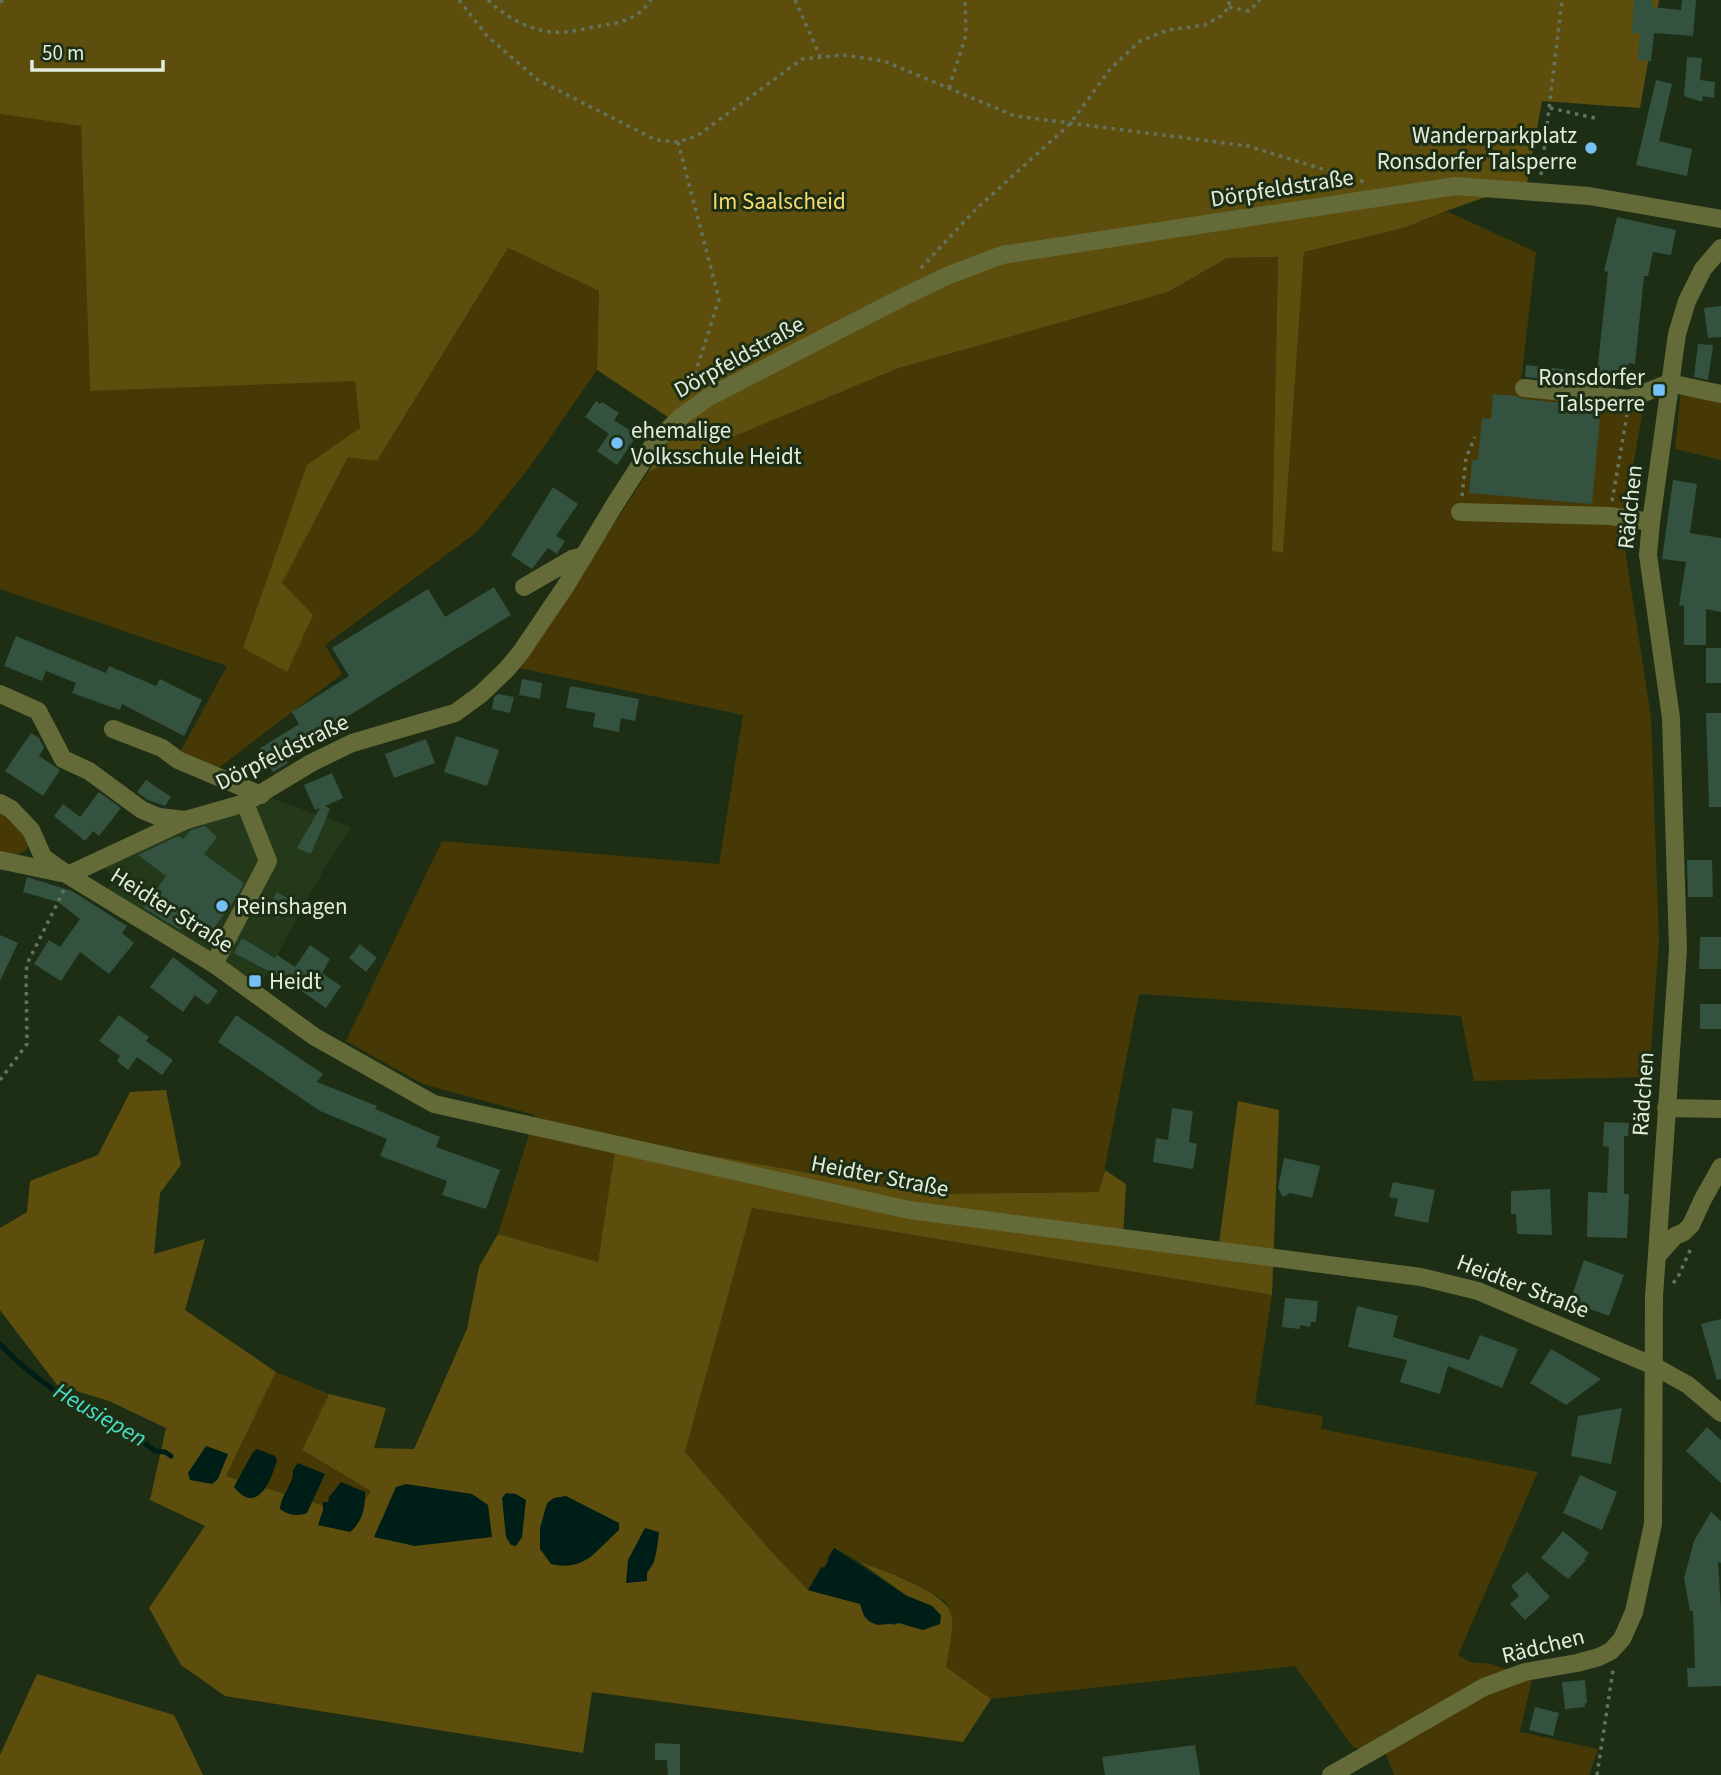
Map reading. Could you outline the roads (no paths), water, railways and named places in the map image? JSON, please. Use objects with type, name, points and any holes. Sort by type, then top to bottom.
[{"type":"street","name":"Dörpfeldstraße","points":[[68,874],[186,820],[253,799],[311,763],[352,743],[455,713],[481,694],[521,652],[655,442],[682,416],[709,397],[949,275],[1002,255],[1456,186],[1589,195],[1721,219]]},
{"type":"street","name":"Rädchen","points":[[1336,1773],[1484,1687],[1525,1672],[1577,1663],[1611,1651],[1622,1639],[1634,1612],[1653,1524],[1654,1297],[1678,950],[1671,718],[1648,555],[1650,522],[1677,334],[1703,269],[1721,248]]},
{"type":"street","points":[[1524,388],[1629,399],[1669,383],[1721,394]]},
{"type":"street","points":[[1460,512],[1609,516],[1650,522]]},
{"type":"street","points":[[524,587],[572,559],[584,556]]},
{"type":"street","points":[[0,694],[38,711],[63,759],[89,771],[142,810],[159,817],[186,820]]},
{"type":"street","points":[[113,729],[162,748],[178,760],[253,799],[268,861],[214,964]]},
{"type":"street","points":[[0,803],[11,809],[31,830],[43,857],[68,874]]},
{"type":"street","points":[[0,860],[68,874]]},
{"type":"street","name":"Heidter Straße","points":[[68,874],[214,964],[315,1037],[434,1104],[909,1210],[1421,1276],[1478,1291],[1654,1366],[1688,1385],[1721,1413]]},
{"type":"street","points":[[1666,1108],[1721,1109]]},
{"type":"street","points":[[1657,1256],[1675,1236],[1691,1225],[1721,1167]]},
{"type":"water","points":[[206,1446],[228,1454],[218,1479],[212,1484],[190,1480],[188,1473]]},
{"type":"water","points":[[257,1449],[275,1456],[277,1460],[267,1485],[256,1497],[250,1498],[234,1487]]},
{"type":"water","points":[[298,1463],[325,1474],[307,1513],[296,1515],[280,1509],[292,1480],[293,1470]]},
{"type":"water","points":[[341,1482],[365,1492],[362,1514],[358,1524],[350,1532],[318,1525],[323,1502],[328,1502]]},
{"type":"water","points":[[406,1484],[472,1494],[488,1505],[492,1537],[415,1546],[374,1537],[396,1487]]},
{"type":"water","points":[[506,1493],[516,1494],[526,1500],[522,1537],[516,1546],[511,1545],[506,1537],[502,1498]]},
{"type":"water","points":[[566,1496],[619,1523],[619,1530],[590,1557],[573,1565],[563,1566],[551,1564],[540,1549],[540,1528],[547,1503],[554,1498]]},
{"type":"water","points":[[645,1528],[659,1532],[654,1562],[647,1573],[647,1581],[626,1583],[628,1560]]},
{"type":"water","points":[[834,1548],[907,1596],[932,1606],[941,1615],[940,1624],[923,1630],[899,1623],[878,1625],[864,1616],[860,1604],[808,1590],[822,1567],[829,1561]]},
{"type":"waterway","name":"Heusiepen","points":[[0,1344],[22,1365],[71,1402],[102,1419],[114,1422],[155,1451],[171,1456]]},
{"type":"place","name":"Wanderparkplatz Ronsdorfer Talsperre","points":[[1591,148]]},
{"type":"place","name":"Ronsdorfer Talsperre","points":[[1659,390]]},
{"type":"place","name":"ehemalige Volksschule Heidt","points":[[617,443]]},
{"type":"place","name":"Reinshagen","points":[[222,906]]},
{"type":"place","name":"Heidt","points":[[255,981]]},
{"type":"park label","name":"Im Saalscheid","points":[[779,201]]}]
